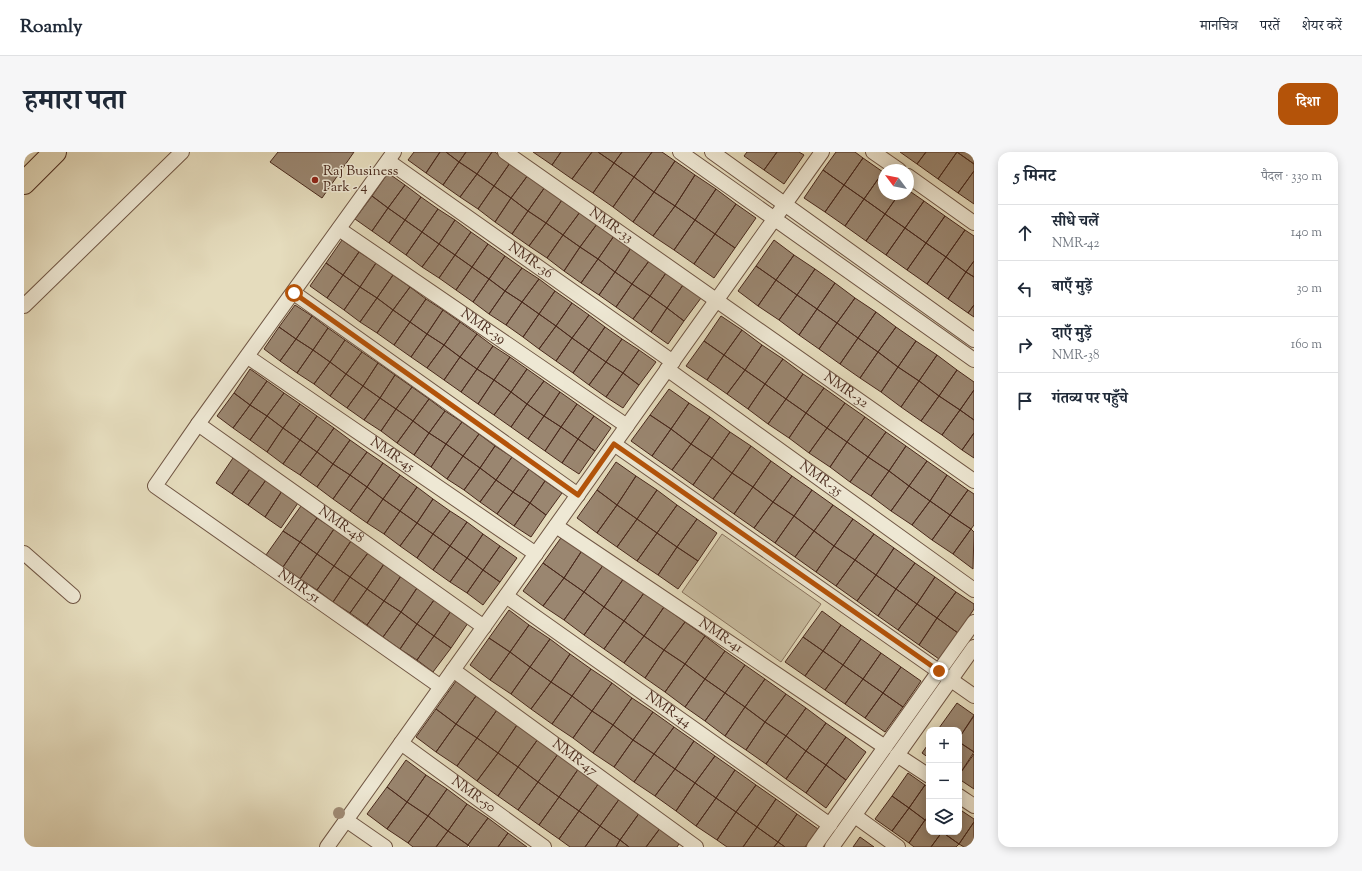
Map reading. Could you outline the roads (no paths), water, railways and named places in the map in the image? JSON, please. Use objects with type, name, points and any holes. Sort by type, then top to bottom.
[{"type":"main road","points":[[24,183],[55,152]]},
{"type":"street","points":[[24,306],[182,152]]},
{"type":"street","name":"NMR-33","points":[[505,152],[716,300]]},
{"type":"street","points":[[680,152],[974,360]]},
{"type":"street","points":[[712,152],[974,340]]},
{"type":"street","points":[[327,847],[822,152]]},
{"type":"street","points":[[873,152],[890,164]]},
{"type":"street","points":[[198,424],[248,357],[391,156]]},
{"type":"street","name":"NMR-36","points":[[391,156],[670,366]]},
{"type":"street","points":[[914,180],[974,223]]},
{"type":"street","name":"NMR-39","points":[[339,229],[627,426]]},
{"type":"street","points":[[294,293],[578,495]]},
{"type":"street","name":"NMR-32","points":[[716,300],[974,481]]},
{"type":"street","name":"NMR-45","points":[[248,357],[536,554]]},
{"type":"street","name":"NMR-35","points":[[670,366],[974,590]]},
{"type":"street","name":"NMR-51","points":[[198,424],[155,486],[441,687]]},
{"type":"street","name":"NMR-48","points":[[198,424],[484,628]]},
{"type":"street","points":[[614,444],[974,696]]},
{"type":"street","name":"NMR-41","points":[[556,526],[885,747]]},
{"type":"street","points":[[24,553],[73,596]]},
{"type":"street","name":"NMR-44","points":[[506,596],[830,824]]},
{"type":"street","points":[[814,847],[974,622]]},
{"type":"street","points":[[832,847],[974,647]]},
{"type":"street","name":"NMR-47","points":[[453,670],[696,847]]},
{"type":"street","name":"NMR-50","points":[[401,743],[544,847]]},
{"type":"street","points":[[897,755],[926,774]]},
{"type":"street","points":[[962,798],[974,806]]},
{"type":"street","points":[[855,816],[898,847]]},
{"type":"street","points":[[346,820],[385,847]]},
{"type":"place","name":"Raj Business Park - 4","points":[[315,180]]}]
